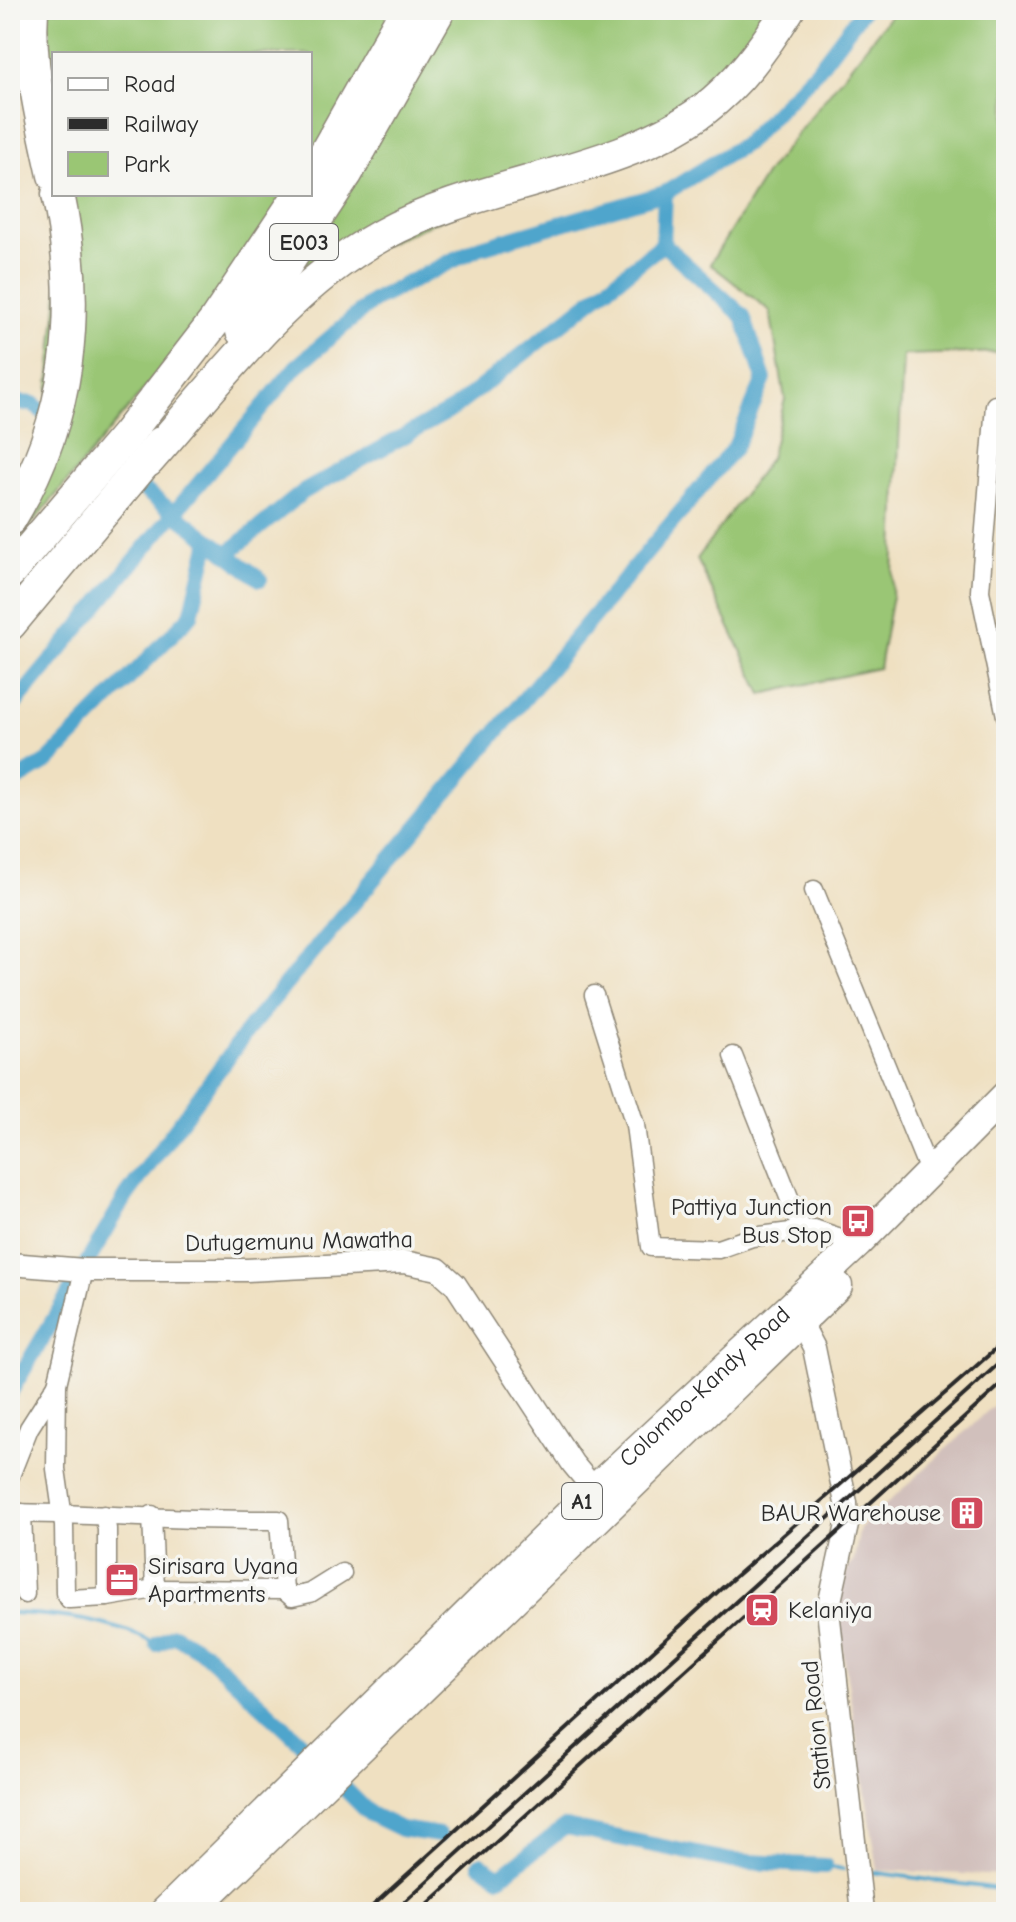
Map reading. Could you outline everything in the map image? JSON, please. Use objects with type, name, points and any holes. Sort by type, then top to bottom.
[{"type":"highway","points":[[22,10],[52,164]]},
{"type":"highway","points":[[30,42],[32,10]]},
{"type":"highway","points":[[312,176],[406,10]]},
{"type":"highway","name":"E003","points":[[10,624],[148,461],[306,239],[439,10]]},
{"type":"highway","points":[[148,461],[274,319],[319,279],[380,236],[438,208],[600,159],[658,135],[701,112],[764,49],[788,10]]},
{"type":"highway","points":[[10,519],[44,452],[66,369],[70,269],[58,196]]},
{"type":"highway","name":"E003","points":[[10,572],[126,436],[215,321],[299,196]]},
{"type":"highway","name":"Colombo-Kandy Road","points":[[796,1313],[858,1244],[1006,1095]]},
{"type":"highway","name":"Colombo-Kandy Road","points":[[164,1912],[796,1313],[1006,1120]]},
{"type":"highway","name":"Colombo-Kandy Road","points":[[192,1912],[601,1499]]},
{"type":"street","points":[[995,405],[980,591],[1006,716]]},
{"type":"street","points":[[814,890],[929,1171]]},
{"type":"street","points":[[594,995],[635,1125],[651,1247],[718,1249],[752,1237],[814,1229],[858,1244]]},
{"type":"street","points":[[733,1056],[802,1230]]},
{"type":"street","name":"Dutugemunu Mawatha","points":[[10,1264],[44,1269],[247,1270],[404,1262],[438,1269],[463,1295],[601,1499]]},
{"type":"street","points":[[84,1270],[57,1384],[56,1469],[65,1593],[69,1599],[107,1597],[155,1589],[284,1590],[292,1597],[310,1593],[342,1573]]},
{"type":"street","name":"Station Road","points":[[796,1313],[814,1348],[845,1491],[847,1525],[828,1610],[862,1912]]},
{"type":"street","points":[[10,1476],[29,1428],[57,1384]]},
{"type":"street","points":[[25,1594],[16,1513],[152,1515],[186,1521],[279,1520],[284,1590]]},
{"type":"street","points":[[104,1515],[107,1529],[107,1597]]},
{"type":"street","points":[[152,1515],[155,1589]]},
{"type":"shaded area","points":[[1006,1394],[1006,1876],[878,1870],[836,1608],[840,1582],[854,1559],[860,1528]]},
{"type":"green space","points":[[35,10],[400,10],[312,166],[312,52],[52,52],[52,120]]},
{"type":"green space","points":[[448,10],[778,10],[770,23],[682,113],[290,286]]},
{"type":"green space","points":[[895,10],[1006,10],[1006,352],[903,355],[892,596],[879,668],[762,694],[697,559],[770,458],[785,399],[770,311],[710,264],[767,172]]},
{"type":"green space","points":[[68,196],[293,196],[243,271],[10,550],[10,538],[39,484]]},
{"type":"waterway","points":[[10,1393],[127,1195],[250,1027],[735,447],[764,379],[743,316],[663,244],[665,193],[746,143],[819,68],[863,10]]},
{"type":"waterway","points":[[10,710],[296,367],[374,300],[478,248],[665,193]]},
{"type":"waterway","points":[[227,554],[303,492],[453,409],[663,244]]},
{"type":"waterway","points":[[10,402],[33,404],[46,414]]},
{"type":"waterway","points":[[144,490],[260,579]]},
{"type":"waterway","points":[[10,784],[48,761],[191,615],[209,540]]},
{"type":"waterway","points":[[10,1613],[85,1620],[121,1629],[157,1644]]},
{"type":"waterway","points":[[157,1644],[174,1635],[205,1653],[309,1750]]},
{"type":"waterway","points":[[340,1784],[370,1814],[401,1829],[439,1835]]},
{"type":"waterway","points":[[480,1864],[500,1877],[565,1827],[732,1861],[825,1866]]},
{"type":"waterway","points":[[825,1866],[844,1869]]},
{"type":"waterway","points":[[871,1872],[1006,1890]]},
{"type":"railway","points":[[366,1912],[722,1588],[1006,1340]]},
{"type":"railway","points":[[393,1912],[1006,1357]]},
{"type":"railway","points":[[419,1912],[1006,1380]]},
{"type":"place","name":"Pattiya Junction Bus Stop","points":[[858,1221]]},
{"type":"place","name":"BAUR Warehouse","points":[[967,1513]]},
{"type":"place","name":"Sirisara Uyana Apartments","points":[[122,1580]]},
{"type":"place","name":"Kelaniya","points":[[762,1610]]}]
